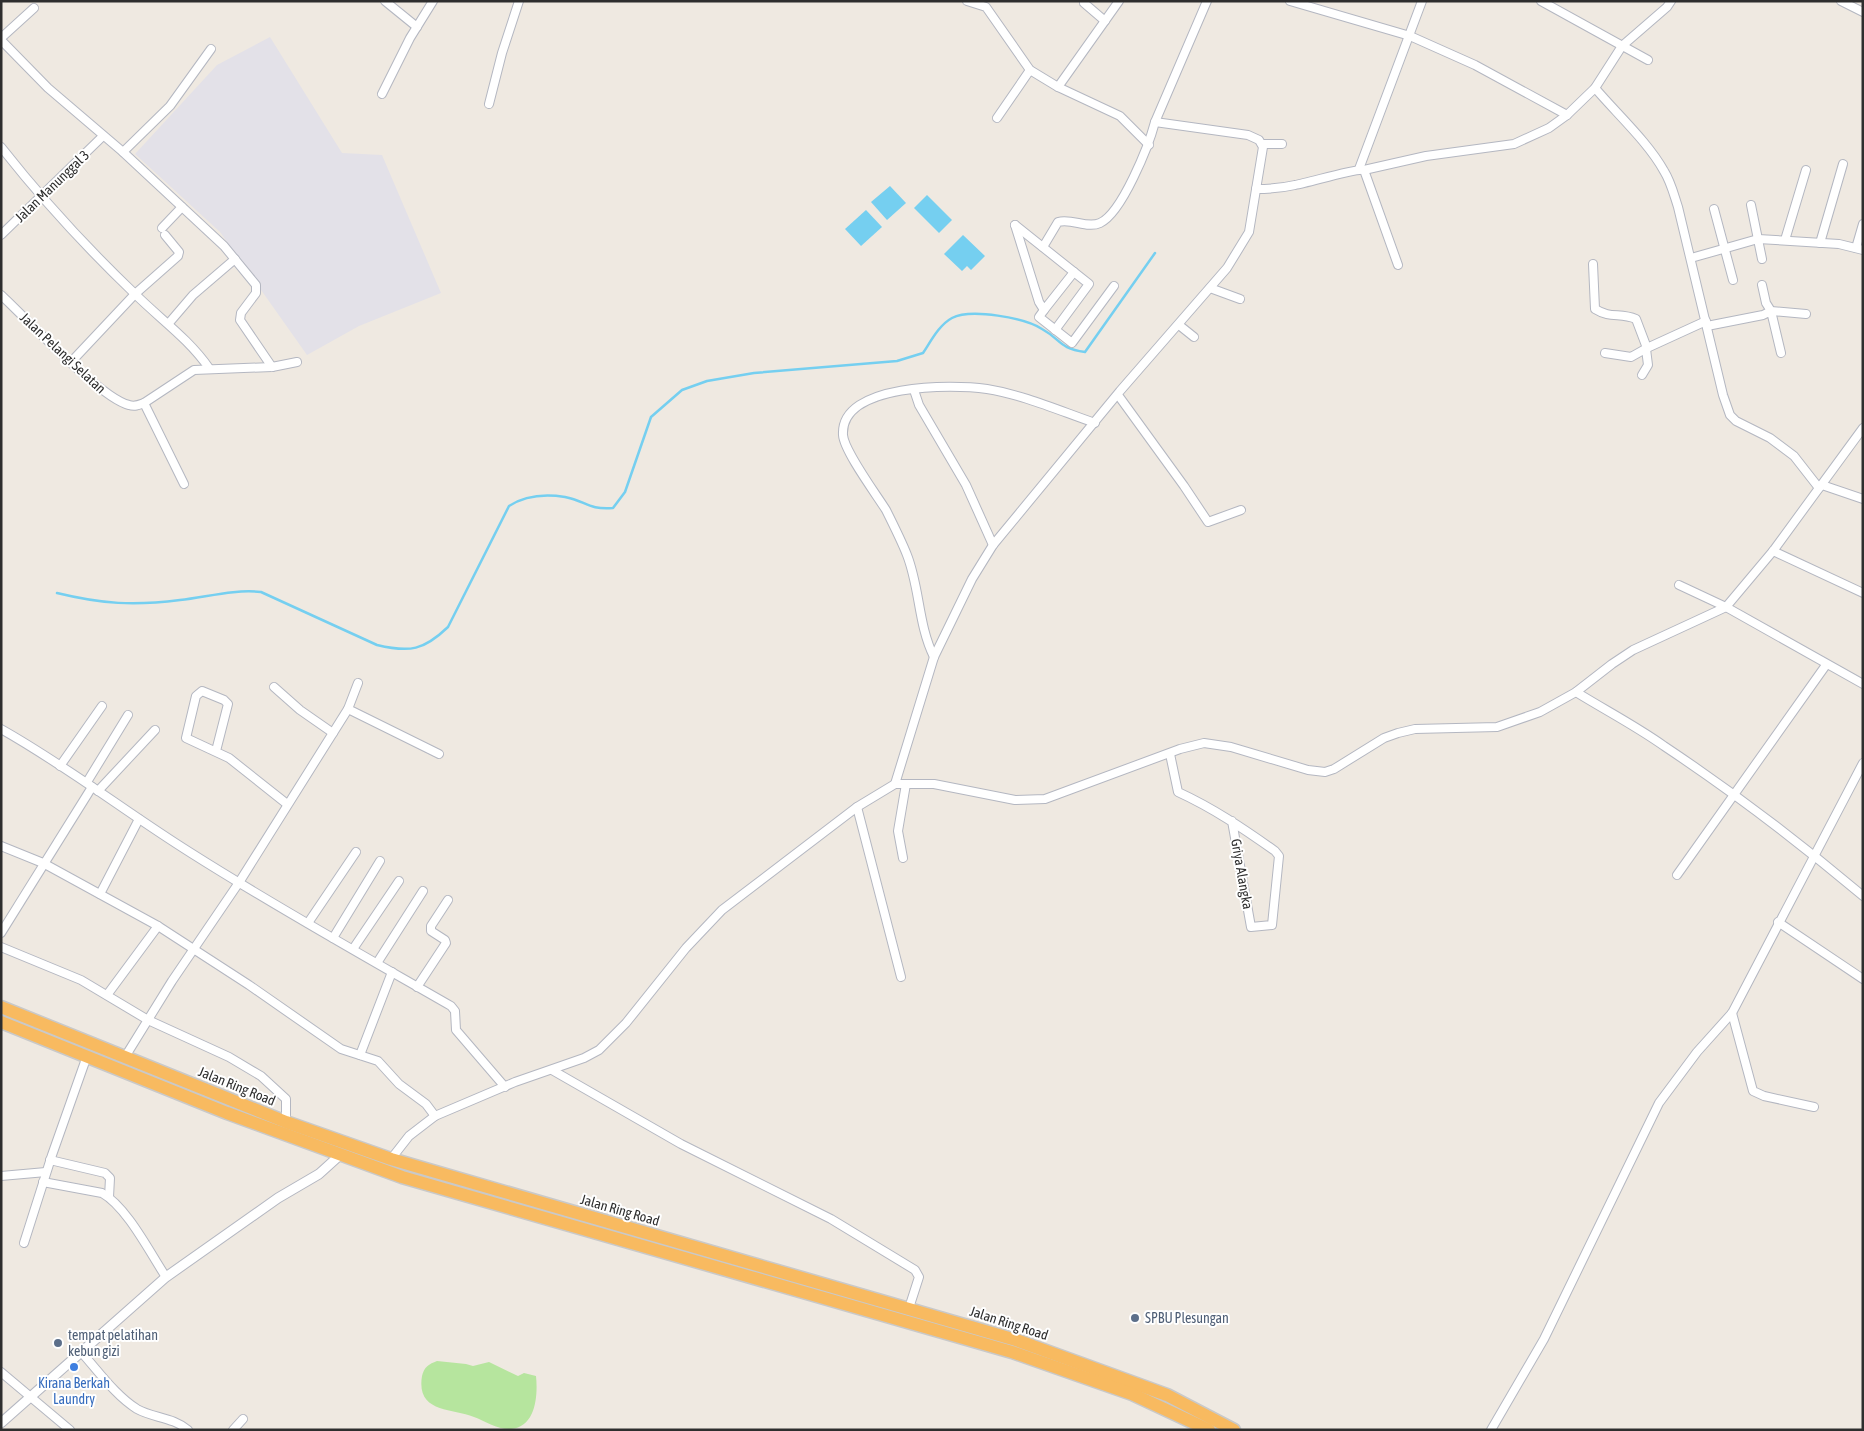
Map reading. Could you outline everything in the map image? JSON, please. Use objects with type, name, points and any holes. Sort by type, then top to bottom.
[{"type":"highway","name":"Jalan Ring Road","points":[[1,1007],[128,1052],[286,1122],[391,1159],[987,1331],[1086,1364],[1166,1396],[1234,1430]]},
{"type":"highway","name":"Jalan Ring Road","points":[[1,1022],[227,1113],[402,1177],[983,1344],[1106,1384],[1209,1430]]},
{"type":"highway","points":[[983,1344],[987,1331]]},
{"type":"street","points":[[385,1],[417,27]]},
{"type":"street","points":[[382,94],[417,27],[434,1]]},
{"type":"street","points":[[489,104],[502,53],[519,1]]},
{"type":"street","points":[[967,1],[987,4],[1030,70],[1058,87],[1120,116],[1149,145]]},
{"type":"street","points":[[1058,87],[1119,1]]},
{"type":"street","points":[[1043,248],[1058,222],[1088,224],[1102,222],[1138,171],[1149,145],[1155,122],[1207,1]]},
{"type":"street","points":[[1290,1],[1410,36],[1475,65],[1567,115]]},
{"type":"street","points":[[1398,265],[1361,169],[1422,1]]},
{"type":"street","points":[[1541,1],[1648,60]]},
{"type":"street","points":[[1256,189],[1277,189],[1426,156],[1514,144],[1549,128],[1567,115],[1595,88],[1622,46],[1667,8],[1671,1]]},
{"type":"street","points":[[1841,1],[1863,12]]},
{"type":"street","points":[[1084,3],[1105,20]]},
{"type":"street","points":[[34,8],[1,39],[41,81],[207,228],[256,285],[256,293],[241,312],[240,320],[272,367]]},
{"type":"street","points":[[123,152],[170,106],[211,49]]},
{"type":"street","points":[[997,118],[1030,70]]},
{"type":"street","points":[[1595,88],[1664,171],[1678,207],[1730,415],[1736,421],[1770,438],[1794,456],[1820,486],[1863,499]]},
{"type":"street","points":[[1155,122],[1248,135],[1255,137],[1262,144],[1282,144]]},
{"type":"street","name":"Jalan Manunggal 3","points":[[1,235],[103,136]]},
{"type":"street","points":[[895,784],[934,657],[972,579],[993,545],[1119,393],[1227,268],[1246,237],[1252,219],[1262,144]]},
{"type":"street","points":[[1,147],[41,197],[135,294],[169,323],[197,351],[209,368]]},
{"type":"street","points":[[1820,243],[1842,164]]},
{"type":"street","points":[[1785,240],[1806,170]]},
{"type":"street","points":[[1751,205],[1762,259]]},
{"type":"street","points":[[71,362],[135,294],[179,255],[163,232],[182,207]]},
{"type":"street","points":[[1714,208],[1733,280]]},
{"type":"street","points":[[1691,258],[1758,240],[1839,244],[1859,249],[1863,224]]},
{"type":"street","points":[[1044,310],[1015,225],[1089,284],[1055,330]]},
{"type":"street","points":[[169,323],[193,296],[234,259]]},
{"type":"street","points":[[1593,264],[1595,310],[1607,316],[1616,315],[1636,319],[1646,349],[1648,365],[1642,375]]},
{"type":"street","points":[[1074,272],[1039,317],[1072,343],[1114,286]]},
{"type":"street","points":[[1762,285],[1766,304],[1771,311],[1781,353]]},
{"type":"street","points":[[1210,288],[1240,299]]},
{"type":"street","name":"Jalan Pelangi Selatan","points":[[1,295],[71,362],[112,397],[128,405],[136,406],[144,403]]},
{"type":"street","points":[[1605,353],[1631,357],[1706,324],[1763,315],[1771,311],[1806,314]]},
{"type":"street","points":[[1179,325],[1194,338]]},
{"type":"street","points":[[184,484],[144,403],[182,376],[194,370],[272,367],[297,362]]},
{"type":"street","points":[[934,657],[925,638],[914,575],[907,554],[887,513],[844,442],[843,434],[846,419],[852,410],[864,402],[883,394],[941,386],[988,389],[1030,400],[1095,423]]},
{"type":"street","points":[[914,390],[920,405],[966,485],[993,545]]},
{"type":"street","points":[[1119,393],[1208,522],[1241,510]]},
{"type":"street","points":[[391,1159],[409,1136],[435,1116],[505,1087],[584,1058],[599,1050],[626,1023],[686,948],[722,910],[857,807],[895,784],[934,784],[1015,800],[1030,801],[1045,799],[1195,744],[1215,744],[1308,770],[1326,772],[1384,738],[1415,729],[1502,726],[1540,712],[1576,692],[1633,650],[1726,607],[1773,551],[1863,428]]},
{"type":"street","points":[[1773,551],[1863,593]]},
{"type":"street","points":[[1679,585],[1726,607],[1826,665],[1863,684]]},
{"type":"street","points":[[1677,875],[1826,665]]},
{"type":"street","points":[[128,1052],[194,949],[240,882],[287,804],[334,733],[348,710],[358,683]]},
{"type":"street","points":[[274,687],[300,710],[334,733]]},
{"type":"street","points":[[216,751],[228,704],[224,700],[202,692],[196,696],[184,736],[187,740],[229,758],[287,804]]},
{"type":"street","points":[[1576,692],[1662,744],[1734,794],[1814,855],[1863,896]]},
{"type":"street","points":[[60,766],[102,706]]},
{"type":"street","points":[[348,710],[439,754]]},
{"type":"street","points":[[1,934],[92,787],[128,715]]},
{"type":"street","points":[[1,729],[240,882],[451,1006],[455,1011],[456,1030],[505,1087]]},
{"type":"street","points":[[92,787],[155,730]]},
{"type":"street","name":"Griya Alangka","points":[[1170,754],[1178,792],[1206,805],[1232,821],[1275,851],[1278,856],[1272,925],[1252,927],[1232,821]]},
{"type":"street","points":[[1491,1430],[1544,1339],[1659,1103],[1697,1052],[1732,1013],[1863,763]]},
{"type":"street","points":[[902,858],[898,831],[906,784]]},
{"type":"street","points":[[857,807],[901,977]]},
{"type":"street","points":[[100,894],[139,819]]},
{"type":"street","points":[[1,846],[43,864],[158,926],[341,1049],[378,1061],[399,1084],[426,1104],[435,1116]]},
{"type":"street","points":[[308,923],[356,852]]},
{"type":"street","points":[[333,938],[380,861]]},
{"type":"street","points":[[353,949],[399,881]]},
{"type":"street","points":[[377,963],[424,891]]},
{"type":"street","points":[[417,987],[446,943],[445,940],[431,931],[431,926],[448,900]]},
{"type":"street","points":[[1778,922],[1863,979]]},
{"type":"street","points":[[107,995],[158,926]]},
{"type":"street","points":[[1,948],[64,972],[148,1020],[229,1057],[272,1085],[286,1099],[286,1122]]},
{"type":"street","points":[[360,1054],[392,972]]},
{"type":"street","points":[[1732,1013],[1753,1091],[1764,1096],[1814,1107]]},
{"type":"street","points":[[24,1243],[50,1160],[87,1056]]},
{"type":"street","points":[[552,1070],[681,1144],[831,1219],[915,1270],[919,1277],[909,1308]]},
{"type":"street","points":[[1,1423],[166,1277],[278,1198],[319,1174],[340,1155]]},
{"type":"street","points":[[50,1160],[105,1173],[110,1178],[109,1197]]},
{"type":"street","points":[[1,1176],[46,1172]]},
{"type":"street","points":[[43,1182],[102,1193],[109,1197],[124,1214],[166,1277]]},
{"type":"street","points":[[82,1353],[126,1401],[139,1410],[172,1420],[188,1430]]},
{"type":"street","points":[[1,1372],[70,1430]]},
{"type":"street","points":[[233,1430],[243,1419]]},
{"type":"shaded area","points":[[270,37],[342,153],[382,155],[441,293],[359,326],[307,355],[220,232],[135,154],[217,65]]},
{"type":"green space","points":[[437,1361],[473,1366],[489,1362],[518,1376],[524,1373],[536,1376],[536,1401],[526,1423],[511,1429],[496,1427],[474,1417],[446,1410],[430,1403],[424,1397],[422,1376],[427,1366]]},
{"type":"water","points":[[890,186],[906,203],[887,220],[871,202]]},
{"type":"water","points":[[927,195],[952,220],[939,233],[914,208]]},
{"type":"water","points":[[866,210],[882,227],[861,246],[845,229]]},
{"type":"water","points":[[963,235],[985,256],[971,270],[967,266],[962,271],[944,254]]},
{"type":"waterway","points":[[57,593],[104,602],[133,603],[190,599],[231,592],[261,592],[377,645],[399,649],[416,648],[431,641],[448,627],[509,506],[536,496],[551,496],[565,497],[598,508],[613,508],[625,492],[651,417],[682,390],[707,381],[754,373],[897,361],[923,353],[943,325],[952,318],[961,315],[984,314],[1023,321],[1042,329],[1065,346],[1085,352],[1155,253]]},
{"type":"place","name":"SPBU Plesungan","points":[[1135,1318]]},
{"type":"place","name":"tempat pelatihan kebun gizi","points":[[58,1343]]},
{"type":"place","name":"Kirana Berkah Laundry","points":[[74,1367]]}]
